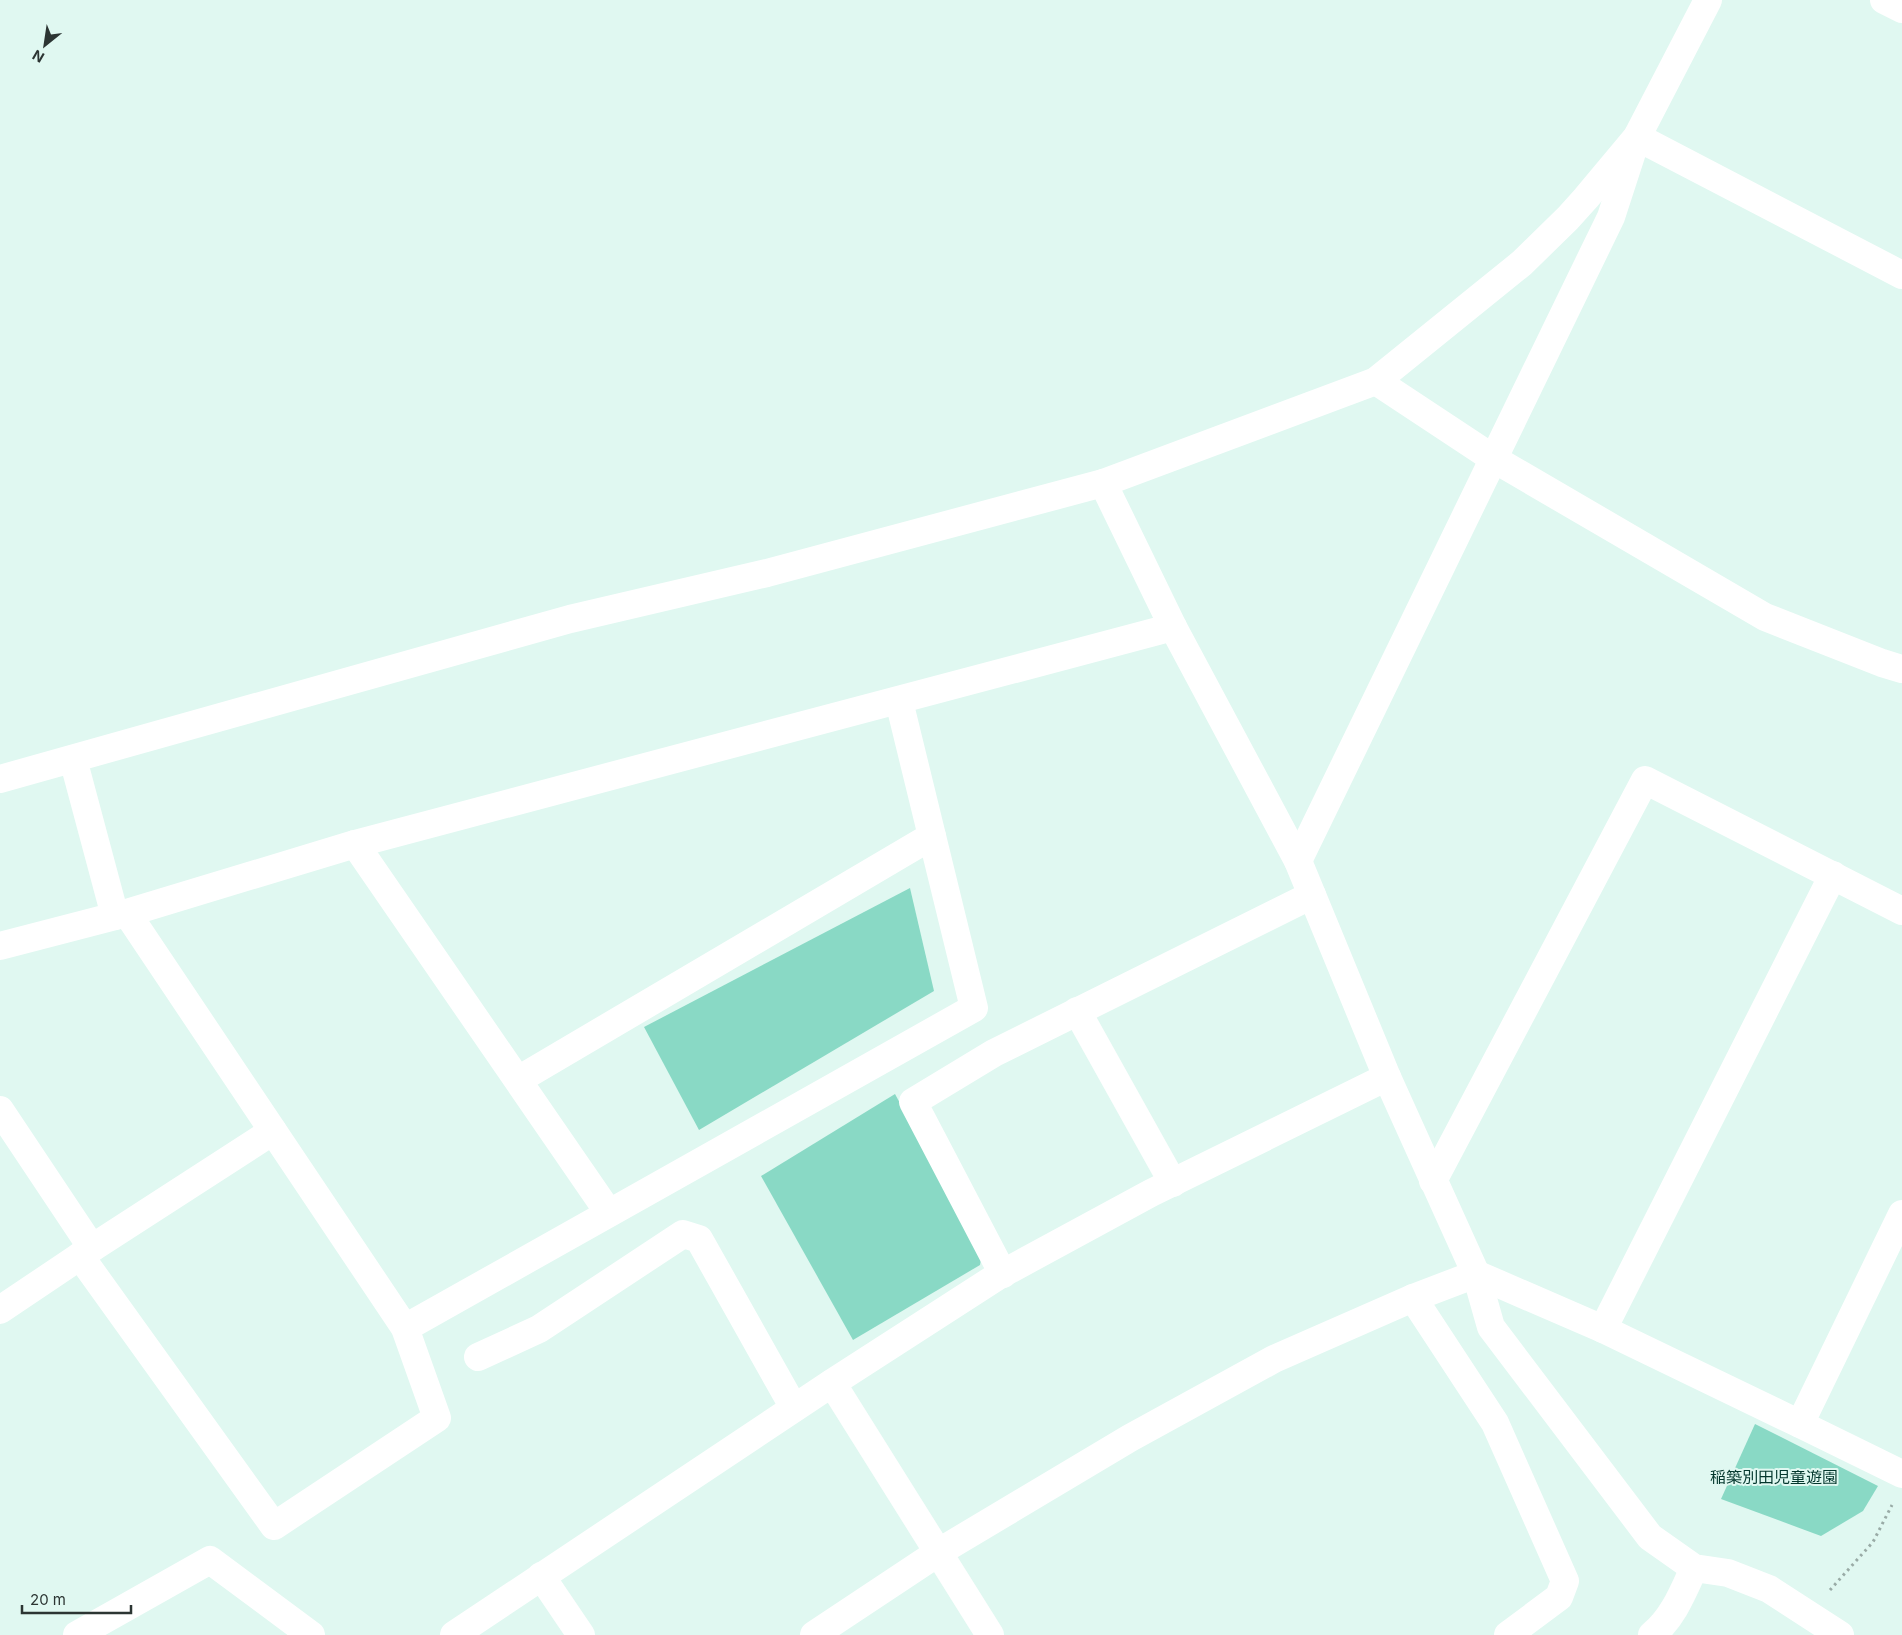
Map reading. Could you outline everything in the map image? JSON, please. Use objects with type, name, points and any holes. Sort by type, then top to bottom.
[{"type":"street","points":[[1298,861],[1611,217],[1637,137],[1708,0]]},
{"type":"street","points":[[1884,0],[1902,9]]},
{"type":"street","points":[[0,780],[570,619],[767,572],[1103,484],[1376,381],[1522,263],[1586,198],[1637,137]]},
{"type":"street","points":[[1637,137],[1902,275]]},
{"type":"street","points":[[1583,272],[1596,229],[1594,215],[1586,198]]},
{"type":"street","points":[[1551,235],[1576,252],[1583,272]]},
{"type":"street","points":[[1376,381],[1494,459],[1765,617],[1902,669]]},
{"type":"street","points":[[1103,484],[1172,627],[1298,861],[1387,1077],[1476,1274],[1491,1327],[1650,1537],[1694,1568],[1728,1573],[1769,1589],[1840,1635]]},
{"type":"street","points":[[0,946],[121,914],[355,844],[1172,627]]},
{"type":"street","points":[[405,1328],[974,1008],[899,701]]},
{"type":"street","points":[[0,1110],[86,1252],[274,1526],[437,1418],[405,1328],[273,1131],[121,914],[73,759]]},
{"type":"street","points":[[1433,1181],[1645,780],[1902,911]]},
{"type":"street","points":[[518,1080],[932,836]]},
{"type":"street","points":[[355,844],[609,1213]]},
{"type":"street","points":[[1603,1329],[1833,875]]},
{"type":"street","points":[[1003,1274],[913,1102],[994,1053],[1312,895]]},
{"type":"street","points":[[1077,1011],[1172,1183]]},
{"type":"street","points":[[454,1635],[832,1382],[1003,1274],[1172,1183],[1387,1077]]},
{"type":"street","points":[[0,1310],[273,1131]]},
{"type":"street","points":[[1800,1424],[1902,1214]]},
{"type":"street","points":[[478,1357],[539,1329],[683,1234],[699,1239],[794,1408]]},
{"type":"street","points":[[814,1635],[939,1552],[1130,1438],[1274,1359],[1413,1298],[1476,1274],[1603,1329],[1902,1474]]},
{"type":"street","points":[[1413,1298],[1495,1423],[1564,1581],[1559,1597],[1508,1635]]},
{"type":"street","points":[[832,1382],[990,1635]]},
{"type":"street","points":[[77,1635],[210,1560],[311,1635]]},
{"type":"street","points":[[1652,1635],[1662,1628],[1675,1609],[1694,1568]]},
{"type":"street","points":[[541,1576],[581,1635]]},
{"type":"path","points":[[1808,1614],[1873,1542],[1894,1500]]},
{"type":"green space","points":[[910,888],[934,991],[699,1130],[644,1027]]},
{"type":"green space","points":[[895,1094],[982,1254],[980,1265],[853,1340],[761,1176]]},
{"type":"green space","name":"稲築別田児童遊園","points":[[1755,1424],[1878,1486],[1863,1511],[1821,1536],[1721,1499]]}]
